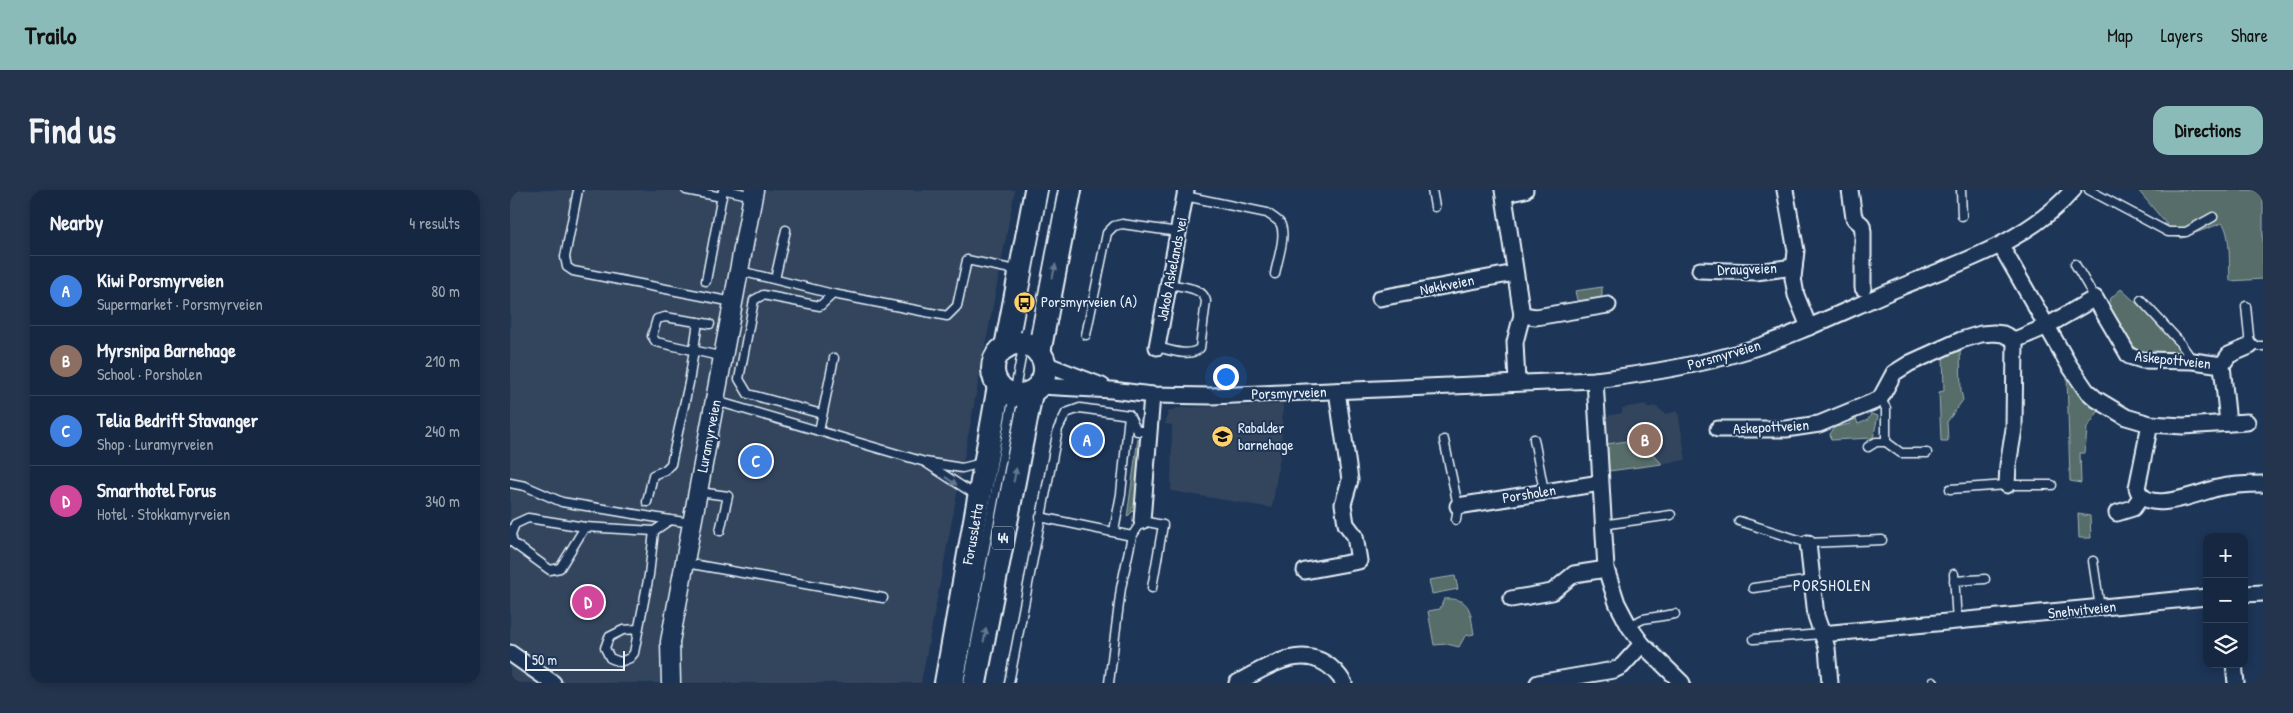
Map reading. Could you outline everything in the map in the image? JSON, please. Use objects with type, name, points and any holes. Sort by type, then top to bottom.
[{"type":"main road","name":"44","points":[[1028,352],[998,355],[994,365],[994,376],[1021,390],[1044,376],[1028,352],[1036,190]]},
{"type":"main road","name":"44","points":[[1028,352],[1045,316],[1070,190]]},
{"type":"main road","name":"Forussletta","points":[[946,683],[986,462],[1021,390]]},
{"type":"main road","name":"Forussletta","points":[[975,683],[1021,390]]},
{"type":"street","points":[[1516,382],[1515,342],[1522,315],[1514,273],[1504,192],[1525,190]]},
{"type":"street","name":"Draugveien","points":[[1785,190],[1795,240],[1793,278],[1796,295],[1809,328]]},
{"type":"street","points":[[1850,190],[1854,218],[1862,225],[1863,232],[1863,288]]},
{"type":"street","name":"Porsmyrveien","points":[[1021,390],[1112,390],[1152,396],[1211,396],[1596,380],[1652,373],[1711,361],[1746,351],[1809,328],[2001,246],[2033,226],[2060,204],[2073,190]]},
{"type":"street","name":"Luramyrveien","points":[[671,683],[670,642],[735,302],[753,193]]},
{"type":"street","name":"Jakob Askelands vei","points":[[1157,347],[1186,193]]},
{"type":"street","points":[[2001,246],[2046,327],[2086,390],[2102,403],[2126,417],[2150,424],[2183,426],[2247,422]]},
{"type":"street","name":"Draugveien","points":[[1700,270],[1756,272],[1794,267]]},
{"type":"street","name":"Nøkkveien","points":[[1380,298],[1514,273]]},
{"type":"street","points":[[2014,340],[2046,327],[2095,298]]},
{"type":"street","name":"Askepottveien","points":[[2095,298],[2129,356],[2142,360],[2194,361],[2222,365]]},
{"type":"street","points":[[1522,315],[1536,317],[1608,305]]},
{"type":"street","points":[[1880,399],[1894,373],[1949,345],[1981,334],[2003,334],[2014,340]]},
{"type":"street","points":[[2007,484],[2014,429],[2014,340]]},
{"type":"street","name":"Askepottveien","points":[[2228,423],[2222,365],[2229,355],[2256,346]]},
{"type":"street","name":"Porsmyrveien","points":[[1028,352],[1112,390]]},
{"type":"street","points":[[1596,380],[1602,526],[1606,569],[1617,603],[1629,626],[1642,644],[1682,683]]},
{"type":"street","name":"Porsmyrveien","points":[[1305,571],[1359,561],[1355,536],[1346,524],[1343,504],[1350,480],[1337,390]]},
{"type":"street","points":[[1142,521],[1152,396]]},
{"type":"street","name":"Askepottveien","points":[[1718,429],[1786,429],[1819,424],[1880,399]]},
{"type":"street","points":[[2150,424],[2137,488],[2141,498],[2148,501],[2170,501],[2188,498],[2218,488],[2263,484]]},
{"type":"street","name":"Porsholen","points":[[1457,513],[1544,491],[1600,483]]},
{"type":"street","points":[[2117,513],[2133,508],[2141,498]]},
{"type":"street","points":[[1808,543],[1816,616],[1827,648],[1830,683]]},
{"type":"street","points":[[1511,599],[1552,592],[1574,574],[1606,569]]},
{"type":"street","points":[[2248,594],[2263,592]]},
{"type":"street","name":"Snehvitveien","points":[[1822,634],[2203,597]]},
{"type":"street","points":[[1538,683],[1614,670],[1622,666],[1642,644]]},
{"type":"street","points":[[510,653],[552,683]]},
{"type":"street","points":[[1237,683],[1285,658],[1308,657],[1332,666],[1344,683]]},
{"type":"street","points":[[2234,668],[2236,683]]},
{"type":"lane","points":[[578,190],[565,258],[567,267],[573,271],[647,287],[735,302]]},
{"type":"lane","points":[[686,190],[753,193]]},
{"type":"lane","points":[[1028,352],[1053,190]]},
{"type":"lane","points":[[1432,190],[1435,207]]},
{"type":"lane","points":[[1962,190],[1962,216]]},
{"type":"lane","points":[[2089,190],[2168,232],[2186,232],[2213,217]]},
{"type":"lane","points":[[706,281],[724,192]]},
{"type":"lane","points":[[1186,193],[1267,213],[1276,219],[1280,223],[1282,232],[1275,274]]},
{"type":"lane","points":[[1086,335],[1107,233],[1114,226],[1122,224],[1178,232]]},
{"type":"lane","points":[[775,279],[786,230]]},
{"type":"lane","points":[[740,271],[833,294],[947,316],[957,306],[967,260],[1011,269]]},
{"type":"lane","points":[[2075,264],[2095,298]]},
{"type":"lane","points":[[1157,347],[1187,353],[1196,352],[1200,348],[1205,296],[1201,291],[1169,284]]},
{"type":"lane","points":[[822,414],[748,394],[739,379],[754,300],[764,296],[820,306],[833,294]]},
{"type":"lane","points":[[2141,300],[2190,354],[2194,361]]},
{"type":"lane","points":[[2246,306],[2256,346]]},
{"type":"lane","points":[[710,324],[665,317],[657,319],[652,336],[656,342],[724,357]]},
{"type":"lane","points":[[647,502],[653,475],[665,470],[671,464],[698,322]]},
{"type":"lane","points":[[819,432],[834,358]]},
{"type":"lane","points":[[959,683],[1021,390]]},
{"type":"lane","points":[[1880,399],[1886,408],[1886,442]]},
{"type":"lane","points":[[716,401],[925,462],[962,468],[986,462]]},
{"type":"lane","points":[[1009,683],[1058,430],[1066,413],[1080,408],[1129,415]]},
{"type":"lane","points":[[1129,415],[1137,431],[1150,431]]},
{"type":"lane","points":[[1114,531],[1121,494],[1129,415]]},
{"type":"lane","points":[[1534,439],[1544,491]]},
{"type":"lane","name":"Porsholen","points":[[1444,440],[1457,513]]},
{"type":"lane","points":[[1868,447],[1876,442],[1886,442],[1901,453],[1927,453]]},
{"type":"lane","points":[[925,462],[979,497]]},
{"type":"lane","points":[[510,483],[525,486],[562,502],[693,523]]},
{"type":"lane","points":[[1950,489],[2007,484],[2052,484]]},
{"type":"lane","points":[[699,492],[728,496],[720,531]]},
{"type":"lane","points":[[1602,526],[1671,515]]},
{"type":"lane","points":[[1040,517],[1132,536]]},
{"type":"lane","points":[[586,526],[560,568],[550,570],[518,549],[513,543],[510,534],[515,524],[528,518],[586,526],[654,531],[670,520]]},
{"type":"lane","points":[[1109,683],[1121,588],[1132,536],[1142,521],[1163,526],[1152,588]]},
{"type":"lane","points":[[1740,521],[1808,543],[1882,540]]},
{"type":"lane","points":[[637,630],[623,630],[609,637],[605,648],[610,658],[620,662],[630,658],[635,649],[637,630],[649,575],[654,531]]},
{"type":"lane","points":[[2093,561],[2100,608]]},
{"type":"lane","points":[[686,563],[884,598]]},
{"type":"lane","points":[[1957,622],[1954,578],[1985,579]]},
{"type":"lane","points":[[1753,588],[1812,580]]},
{"type":"lane","points":[[1629,626],[1643,619],[1675,614]]},
{"type":"lane","points":[[1754,639],[1822,634]]},
{"type":"shaded area","points":[[510,190],[1015,190],[921,683],[510,683]]},
{"type":"shaded area","points":[[1283,404],[1281,451],[1272,508],[1171,491],[1172,425],[1165,424],[1168,412],[1177,408]]},
{"type":"shaded area","points":[[1646,404],[1647,408],[1655,406],[1666,414],[1678,411],[1686,460],[1609,471],[1606,419],[1610,415],[1622,413],[1622,408]]},
{"type":"green space","points":[[2138,190],[2263,190],[2263,279],[2230,281],[2228,241],[2225,227],[2222,223],[2182,238],[2163,234],[2168,226]]},
{"type":"green space","points":[[1602,287],[1602,295],[1598,302],[1583,305],[1577,300],[1575,291]]},
{"type":"green space","points":[[2121,289],[2155,320],[2182,353],[2137,355],[2107,308],[2110,299]]},
{"type":"green space","points":[[1960,348],[1963,400],[1947,422],[1948,441],[1941,441],[1939,392],[1944,391],[1943,354]]},
{"type":"green space","points":[[2067,376],[2082,394],[2100,409],[2087,428],[2085,453],[2080,453],[2081,483],[2070,481]]},
{"type":"green space","points":[[1854,413],[1858,424],[1868,420],[1871,414],[1878,416],[1873,438],[1831,440],[1830,434],[1835,427],[1850,424],[1849,415]]},
{"type":"green space","points":[[1630,434],[1646,434],[1650,451],[1662,464],[1609,471],[1607,444],[1627,441]]},
{"type":"green space","points":[[1138,438],[1143,445],[1135,509],[1127,517]]},
{"type":"green space","points":[[2078,514],[2090,516],[2091,538],[2079,538]]},
{"type":"green space","points":[[1455,576],[1458,589],[1432,594],[1429,580]]},
{"type":"green space","points":[[1444,599],[1453,599],[1465,603],[1470,613],[1474,634],[1465,636],[1459,647],[1447,644],[1434,645],[1428,611],[1440,609]]},
{"type":"place","name":"Porsmyrveien (A)","points":[[1025,302]]},
{"type":"place","name":"Rabalder barnehage","points":[[1222,437]]},
{"type":"place","name":"Kiwi Porsmyrveien","points":[[1087,440]]},
{"type":"place","name":"Myrsnipa Barnehage","points":[[1645,440]]},
{"type":"place","name":"Telia Bedrift Stavanger","points":[[756,461]]},
{"type":"place","name":"Smarthotel Forus","points":[[588,602]]},
{"type":"district","name":"PORSHOLEN","points":[[1832,585]]}]
